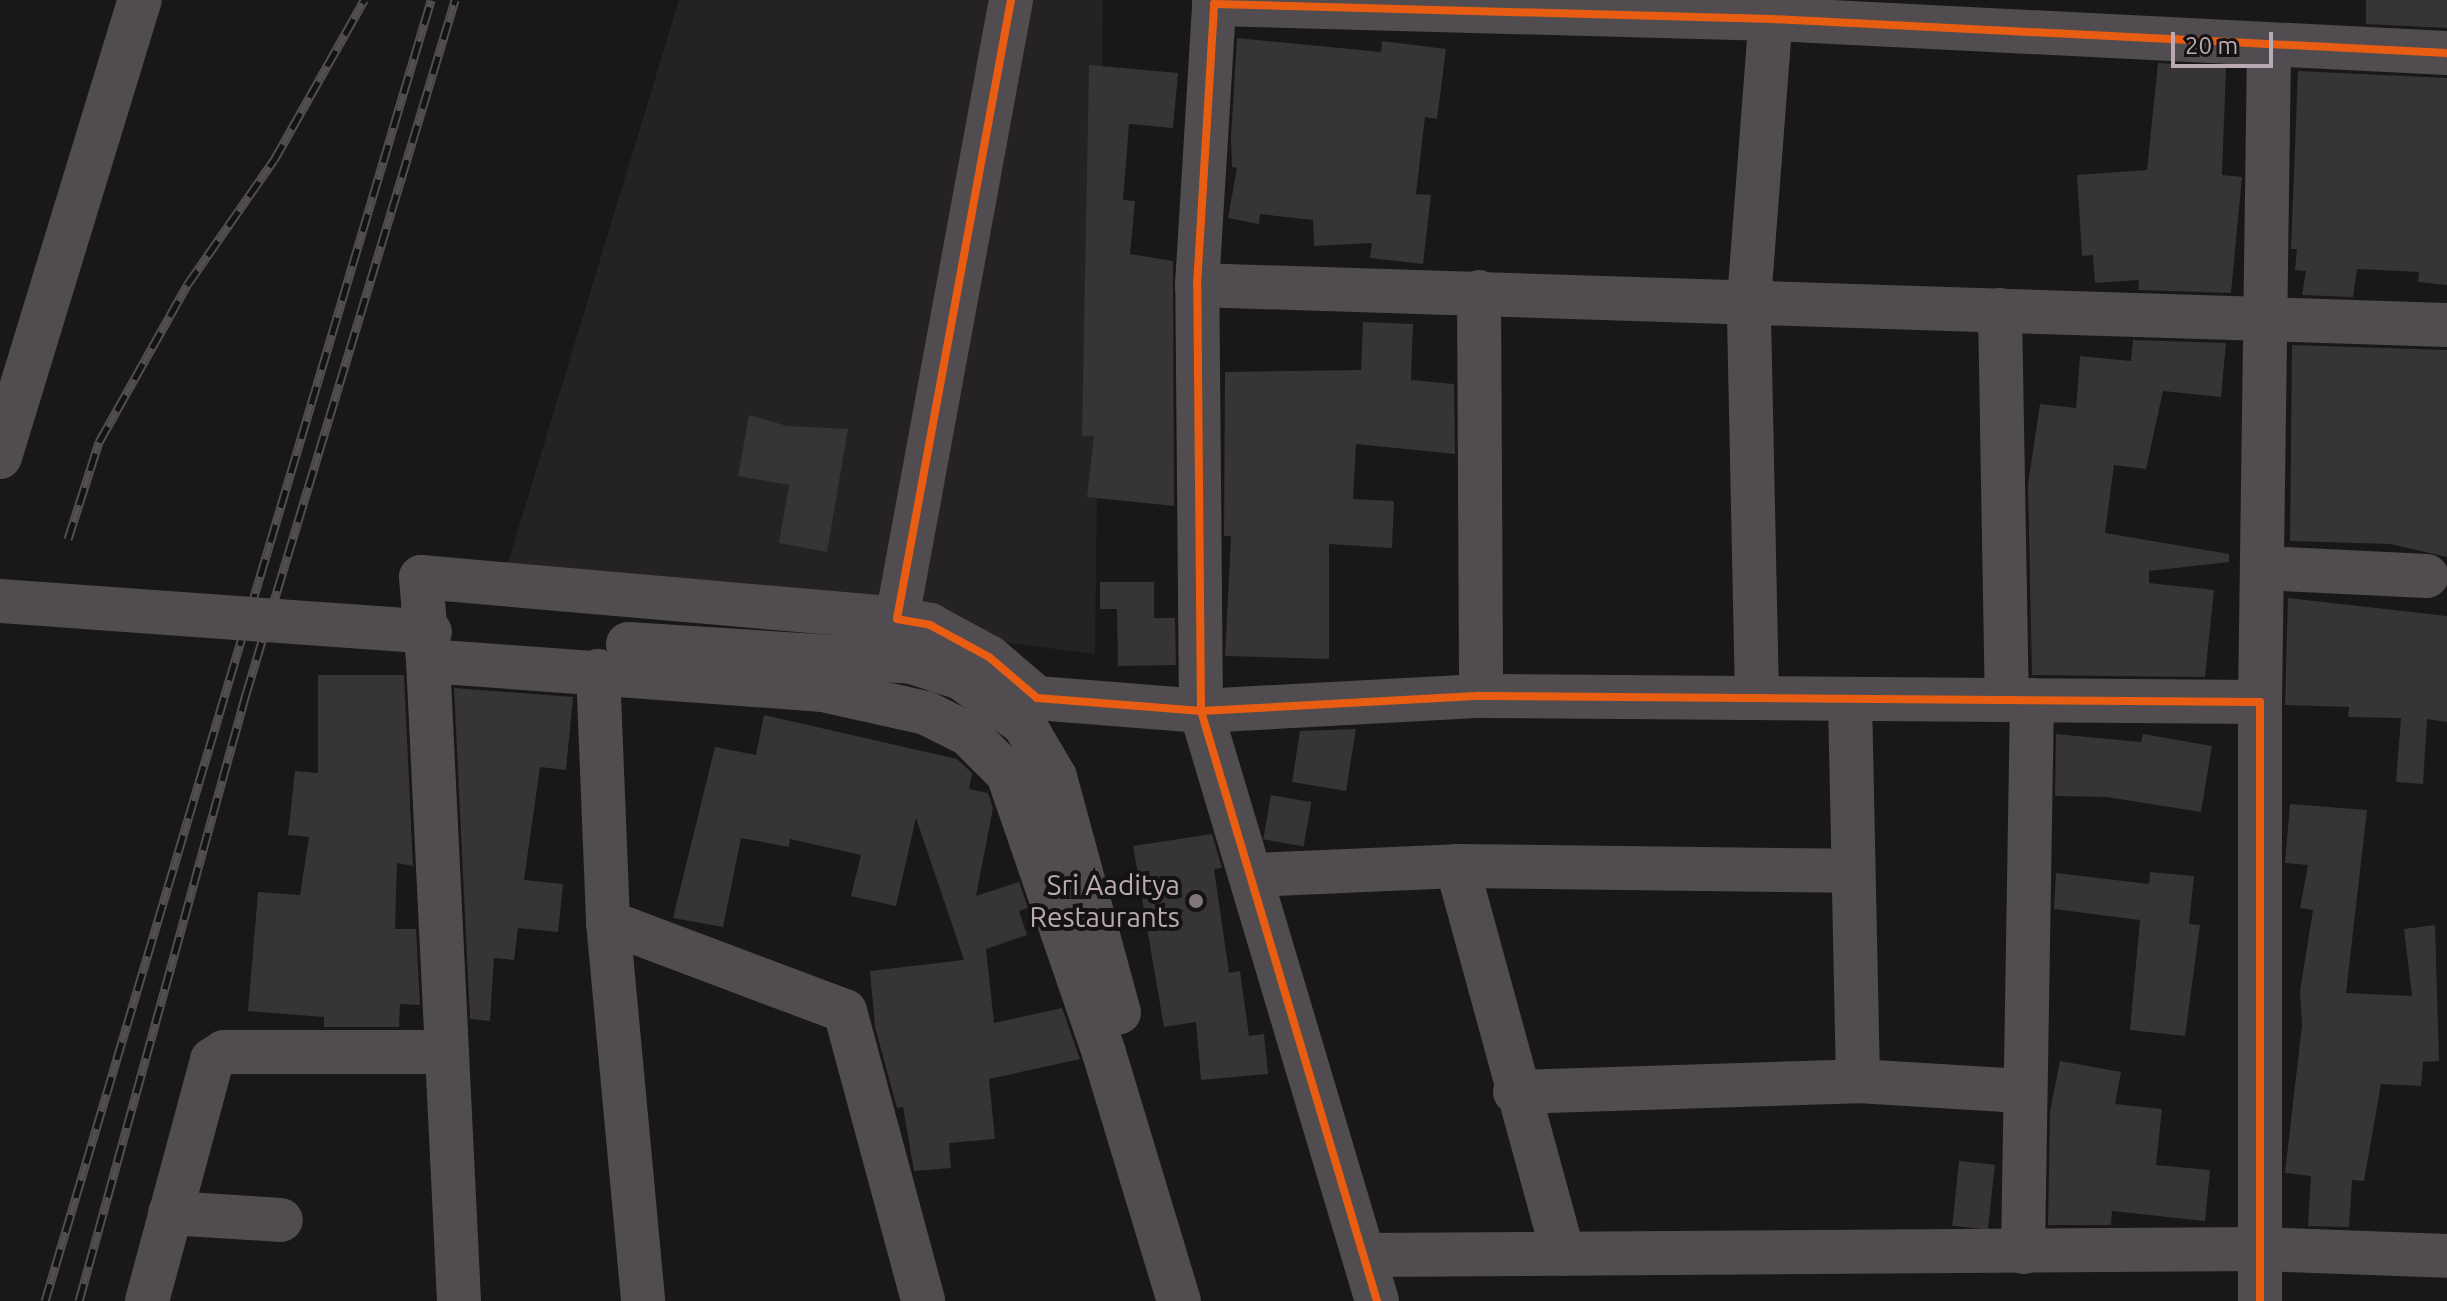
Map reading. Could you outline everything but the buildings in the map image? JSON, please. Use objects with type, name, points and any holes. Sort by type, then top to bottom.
[{"type":"street","points":[[0,457],[140,0]]},
{"type":"street","points":[[897,619],[1011,0]]},
{"type":"street","points":[[1377,1301],[1254,875],[1201,711],[1197,285],[1214,4],[1772,9],[2269,46],[2447,53]]},
{"type":"street","points":[[1757,698],[1749,300],[1772,9]]},
{"type":"street","points":[[2260,1301],[2262,315],[2269,46]]},
{"type":"street","points":[[1197,285],[2262,315],[2447,325]]},
{"type":"street","points":[[1479,292],[1481,696]]},
{"type":"street","points":[[2000,310],[2020,700],[2023,1252]]},
{"type":"street","points":[[2263,568],[2427,576]]},
{"type":"street","points":[[459,1301],[428,661],[421,577],[897,619],[930,625],[989,657],[1037,698],[1201,711],[1481,696],[2260,702]]},
{"type":"street","points":[[0,601],[912,662],[961,678],[1024,724],[1055,777],[1199,1301]]},
{"type":"street","points":[[428,661],[598,671],[859,695],[926,713],[968,734],[1008,774],[1104,1053],[1179,1301]]},
{"type":"street","points":[[598,671],[608,922],[643,1301]]},
{"type":"street","points":[[1850,699],[1858,1081]]},
{"type":"street","points":[[1254,875],[1457,866],[1852,871]]},
{"type":"street","points":[[1457,866],[1515,1092],[1563,1254]]},
{"type":"street","points":[[608,922],[845,1011],[923,1301]]},
{"type":"street","points":[[147,1301],[206,1070],[224,1052],[446,1052]]},
{"type":"street","points":[[1515,1092],[1858,1081],[2022,1091]]},
{"type":"street","points":[[170,1213],[281,1220]]},
{"type":"street","points":[[1365,1255],[2259,1249],[2447,1256]]},
{"type":"shaded area","points":[[679,0],[1103,0],[1095,654],[503,579]]},
{"type":"railway","points":[[68,539],[99,442],[187,285],[274,160],[364,0]]},
{"type":"railway","points":[[45,1301],[431,0]]},
{"type":"railway","points":[[79,1301],[246,694],[455,0]]},
{"type":"cycle path","points":[[1011,0],[897,619],[930,625],[989,657],[1037,698],[1201,711],[1481,696],[2260,702],[2260,1301]]},
{"type":"cycle path","points":[[1377,1301],[1201,711],[1197,285],[1214,4],[1772,19],[2447,53]]},
{"type":"place","name":"Sri Aaditya Restaurants","points":[[1196,901]]}]
